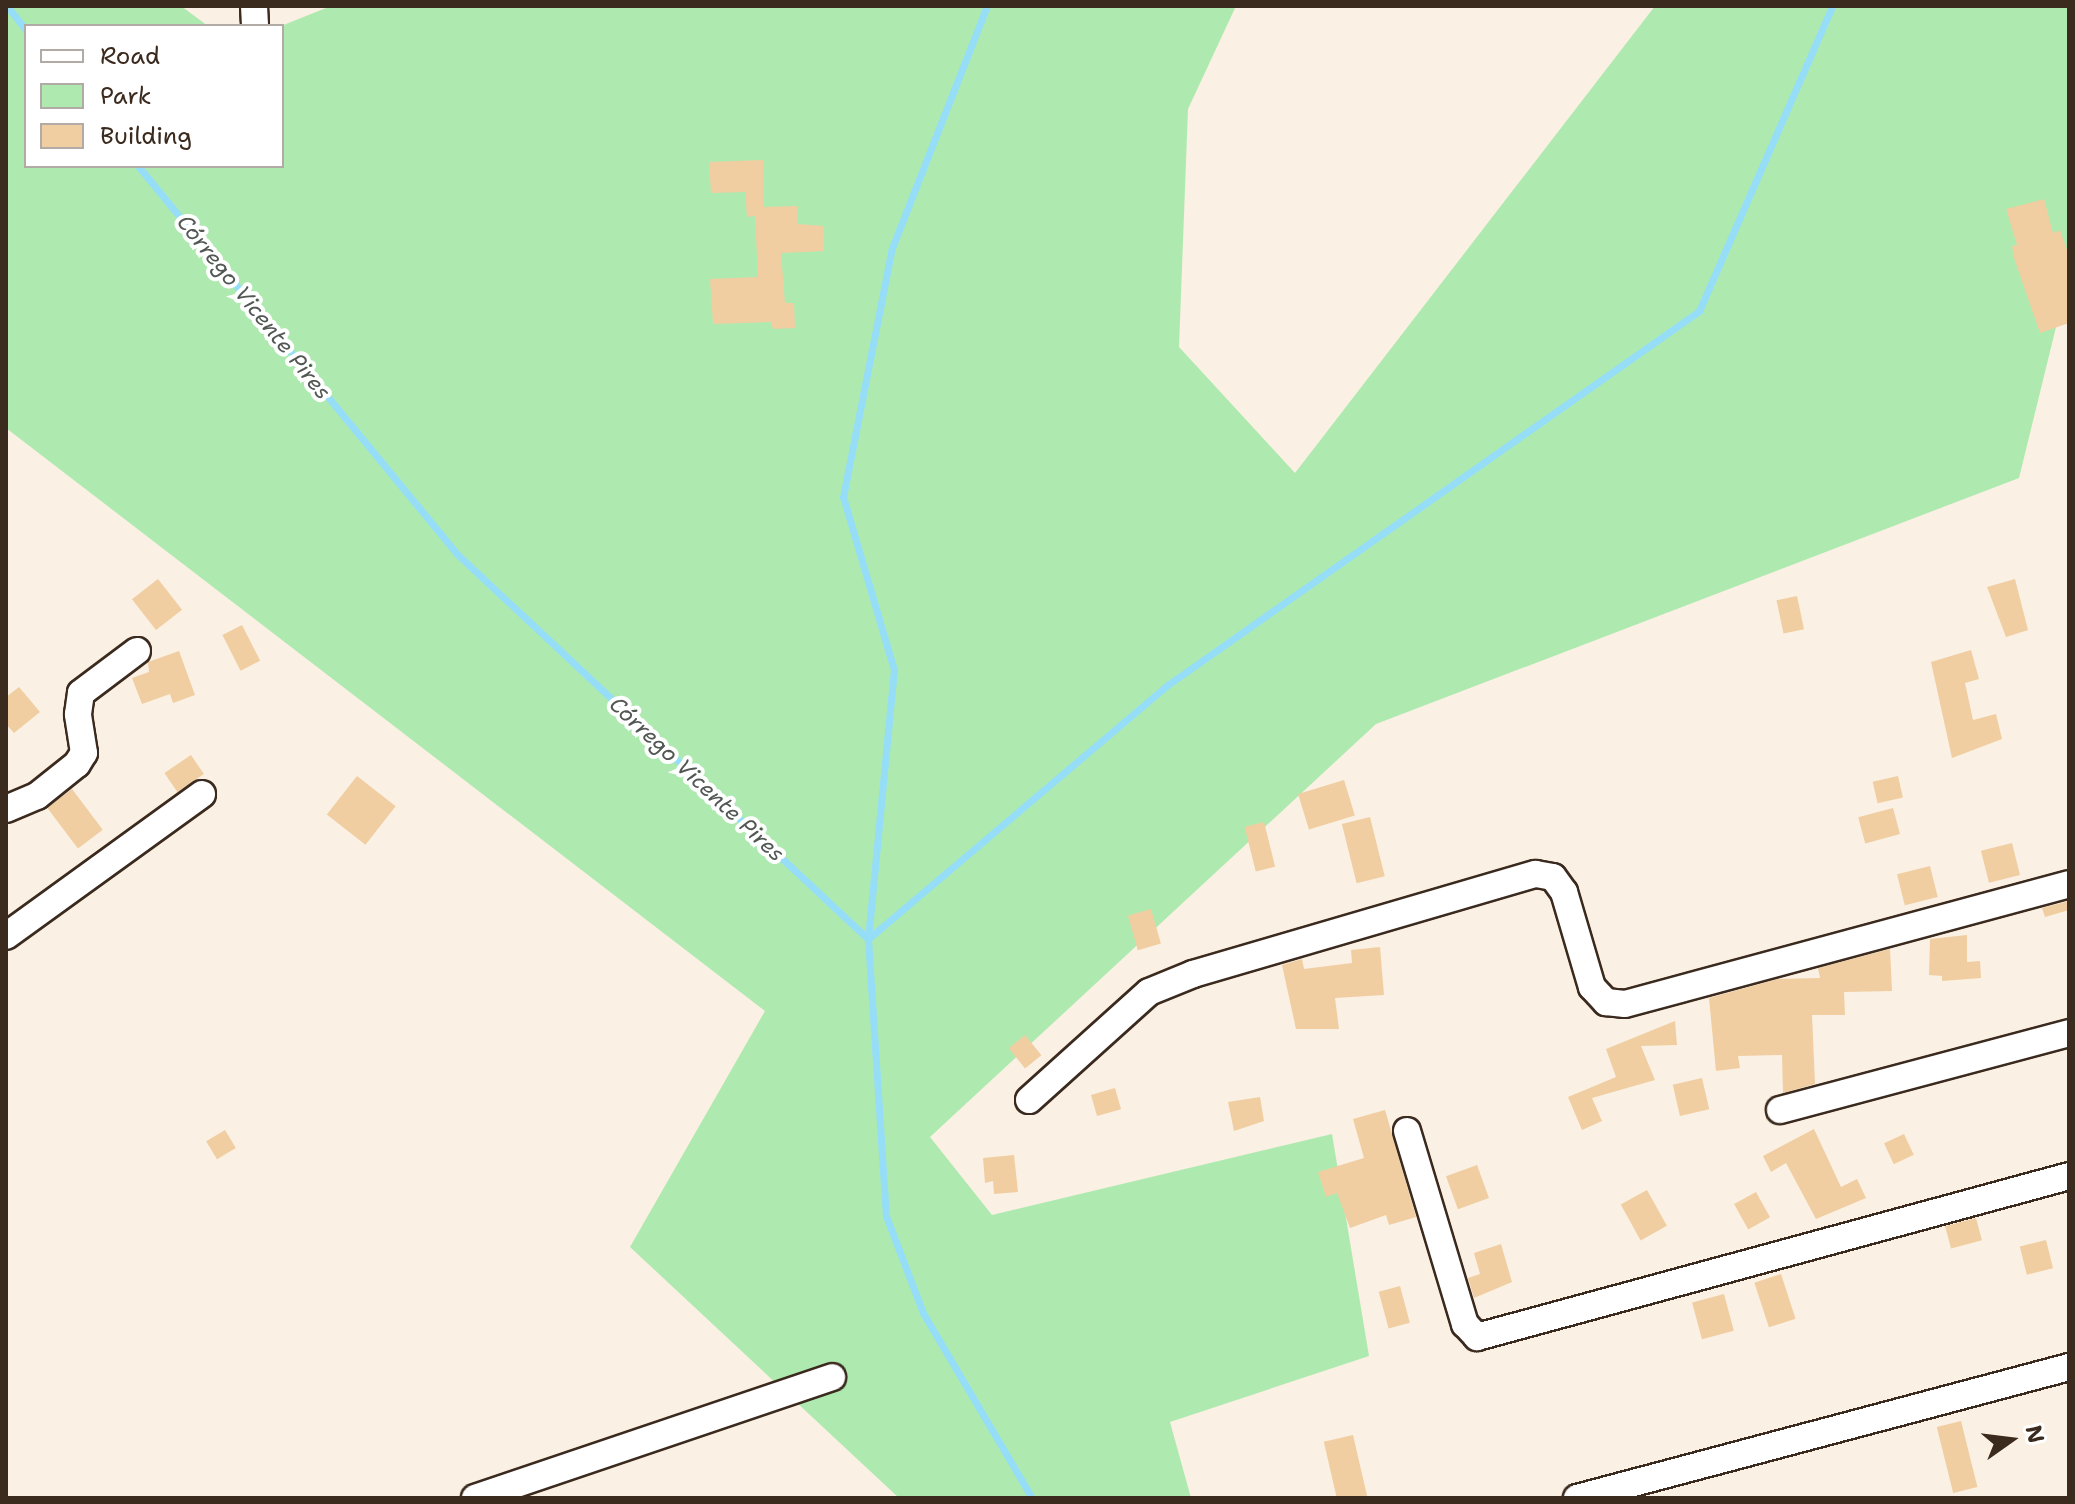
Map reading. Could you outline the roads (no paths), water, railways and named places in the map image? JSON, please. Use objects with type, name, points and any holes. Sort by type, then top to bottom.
[{"type":"street","points":[[6,809],[37,796],[77,764],[84,753],[78,714],[81,693],[137,651]]},
{"type":"street","points":[[6,936],[202,794]]},
{"type":"street","points":[[1029,1100],[1149,992],[1193,974],[1536,874],[1553,877],[1564,892],[1592,987],[1606,1002],[1625,1004],[2069,884]]},
{"type":"street","points":[[1780,1110],[2069,1033]]},
{"type":"street","points":[[1407,1131],[1465,1324],[1477,1337],[2069,1176]]},
{"type":"street","points":[[1577,1498],[2069,1367]]},
{"type":"street","points":[[475,1498],[832,1377]]},
{"type":"waterway","name":"Córrego Vicente Pires","points":[[7,6],[24,27]]},
{"type":"waterway","points":[[868,939],[894,670],[843,497],[892,248],[987,6]]},
{"type":"waterway","points":[[868,939],[1169,684],[1699,311],[1832,6]]},
{"type":"waterway","name":"Córrego Vicente Pires","points":[[140,168],[457,554],[868,939],[886,1216],[923,1313],[1032,1498]]}]
